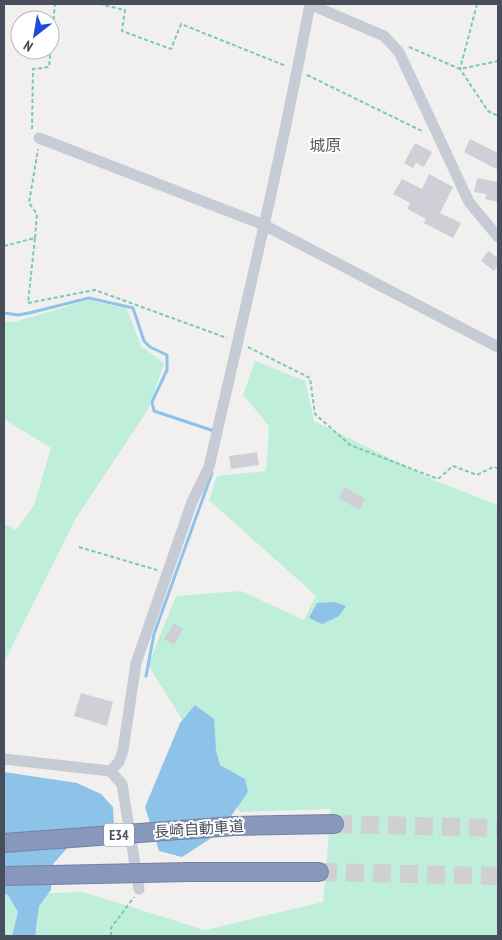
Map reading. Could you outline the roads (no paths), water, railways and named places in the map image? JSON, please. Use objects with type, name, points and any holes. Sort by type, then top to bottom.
[{"type":"highway","name":"長崎自動車道","points":[[4,843],[234,826],[334,824]]},
{"type":"highway","points":[[4,876],[189,872],[319,872]]},
{"type":"street","points":[[110,770],[119,762],[123,750],[136,663],[192,502],[209,467],[264,225],[297,71],[309,4],[384,36],[399,52],[469,202],[498,237]]},
{"type":"street","points":[[40,138],[264,225],[498,347]]},
{"type":"street","points":[[4,759],[110,770],[122,784],[139,888]]},
{"type":"water","points":[[335,602],[346,606],[339,616],[322,624],[309,618],[317,603]]},
{"type":"water","points":[[195,705],[214,719],[216,750],[220,765],[245,779],[248,792],[219,833],[182,857],[159,851],[145,807],[180,723]]},
{"type":"water","points":[[4,772],[77,783],[101,794],[113,807],[114,827],[70,845],[53,864],[51,890],[39,906],[35,936],[12,936],[18,912],[8,895],[4,894]]},
{"type":"waterway","points":[[4,313],[18,315],[89,298],[133,308],[144,341],[150,347],[167,355],[167,370],[152,402],[154,411],[214,431]]},
{"type":"waterway","points":[[146,676],[154,634],[212,473]]},
{"type":"tunnel","points":[[334,824],[498,828]]},
{"type":"tunnel","points":[[319,872],[498,876]]},
{"type":"district","name":"城原","points":[[325,145]]}]
